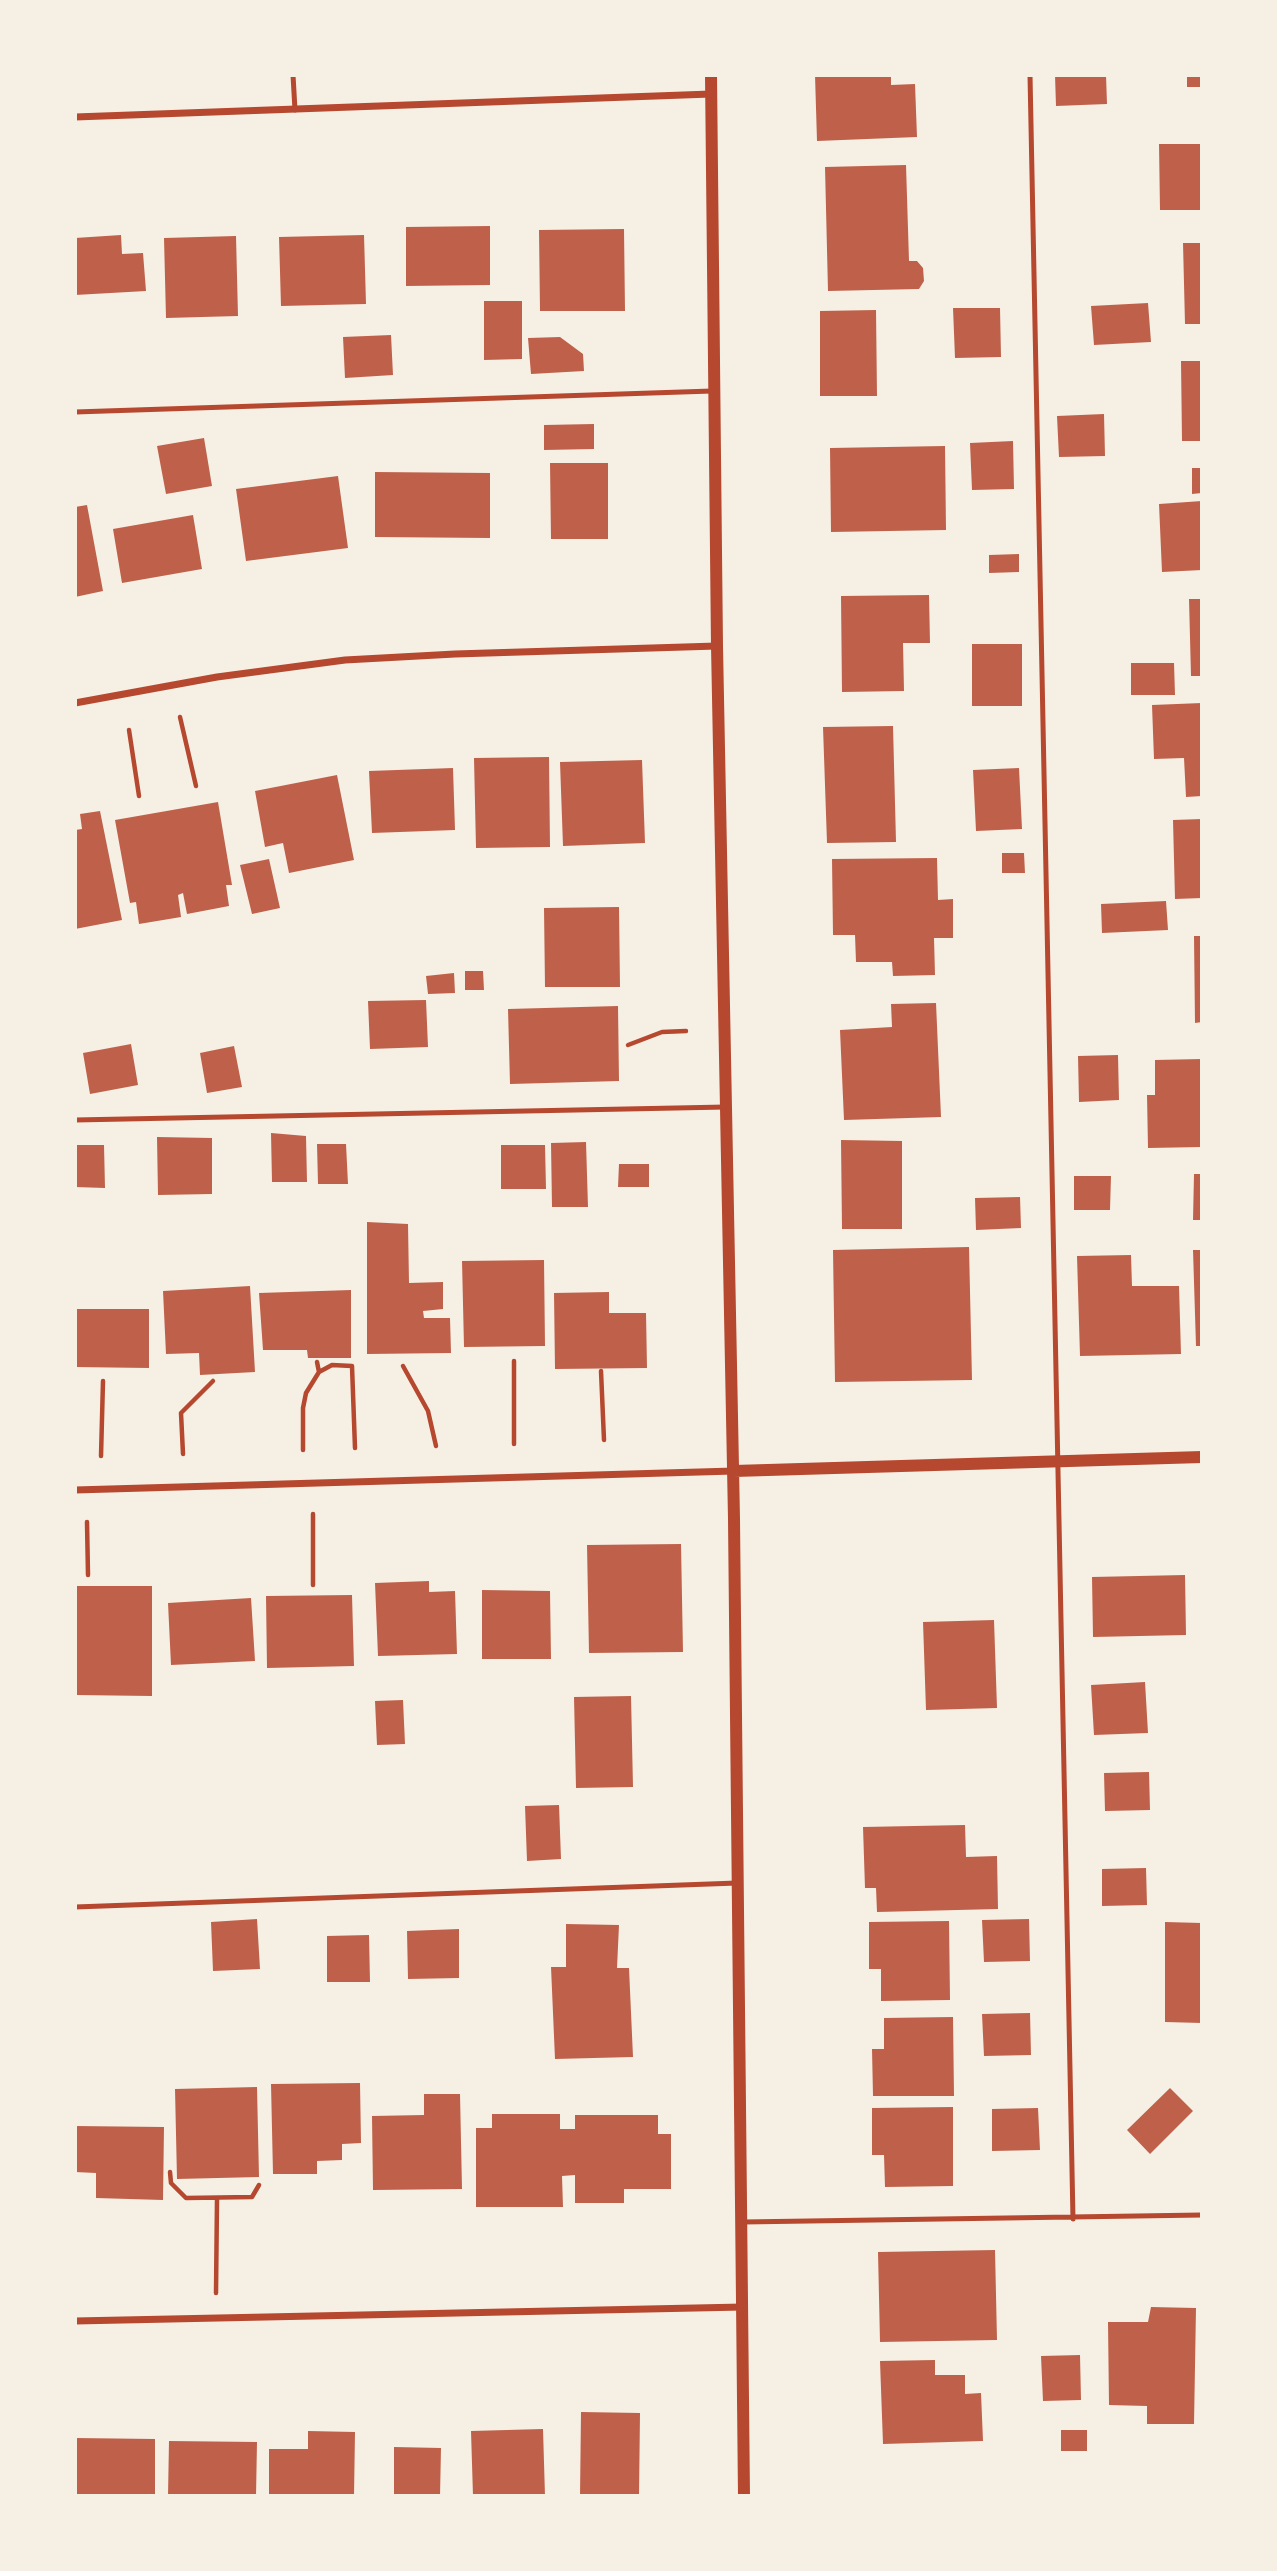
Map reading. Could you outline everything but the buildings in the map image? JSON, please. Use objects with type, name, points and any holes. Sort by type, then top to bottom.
[{"type":"street","points":[[711,75],[718,646],[734,1471],[744,2496]]},
{"type":"street","points":[[75,117],[711,94]]},
{"type":"street","points":[[75,703],[217,677],[345,660],[591,648],[718,646]]},
{"type":"street","points":[[75,1490],[1202,1457]]},
{"type":"street","points":[[75,2321],[743,2307]]},
{"type":"lane","points":[[293,75],[295,110]]},
{"type":"lane","points":[[1030,75],[1073,2219]]},
{"type":"lane","points":[[75,412],[714,391]]},
{"type":"lane","points":[[75,1120],[727,1107]]},
{"type":"lane","points":[[75,1907],[739,1883]]},
{"type":"lane","points":[[743,2221],[1073,2219],[1202,2215]]},
{"type":"path","points":[[180,717],[196,786]]},
{"type":"path","points":[[129,730],[139,796]]},
{"type":"path","points":[[628,1045],[662,1032],[686,1031]]},
{"type":"path","points":[[513,1444],[514,1361]]},
{"type":"path","points":[[317,1362],[319,1372]]},
{"type":"path","points":[[303,1450],[303,1408],[306,1393],[319,1372],[332,1365],[352,1366],[355,1448]]},
{"type":"path","points":[[403,1366],[428,1411],[436,1446]]},
{"type":"path","points":[[601,1371],[604,1440]]},
{"type":"path","points":[[101,1456],[103,1381]]},
{"type":"path","points":[[183,1454],[181,1413],[213,1381]]},
{"type":"path","points":[[313,1514],[313,1585]]},
{"type":"path","points":[[87,1522],[88,1575]]},
{"type":"path","points":[[170,2172],[171,2183],[186,2198],[217,2200],[253,2197],[260,2185]]},
{"type":"path","points":[[216,2318],[217,2200]]}]
